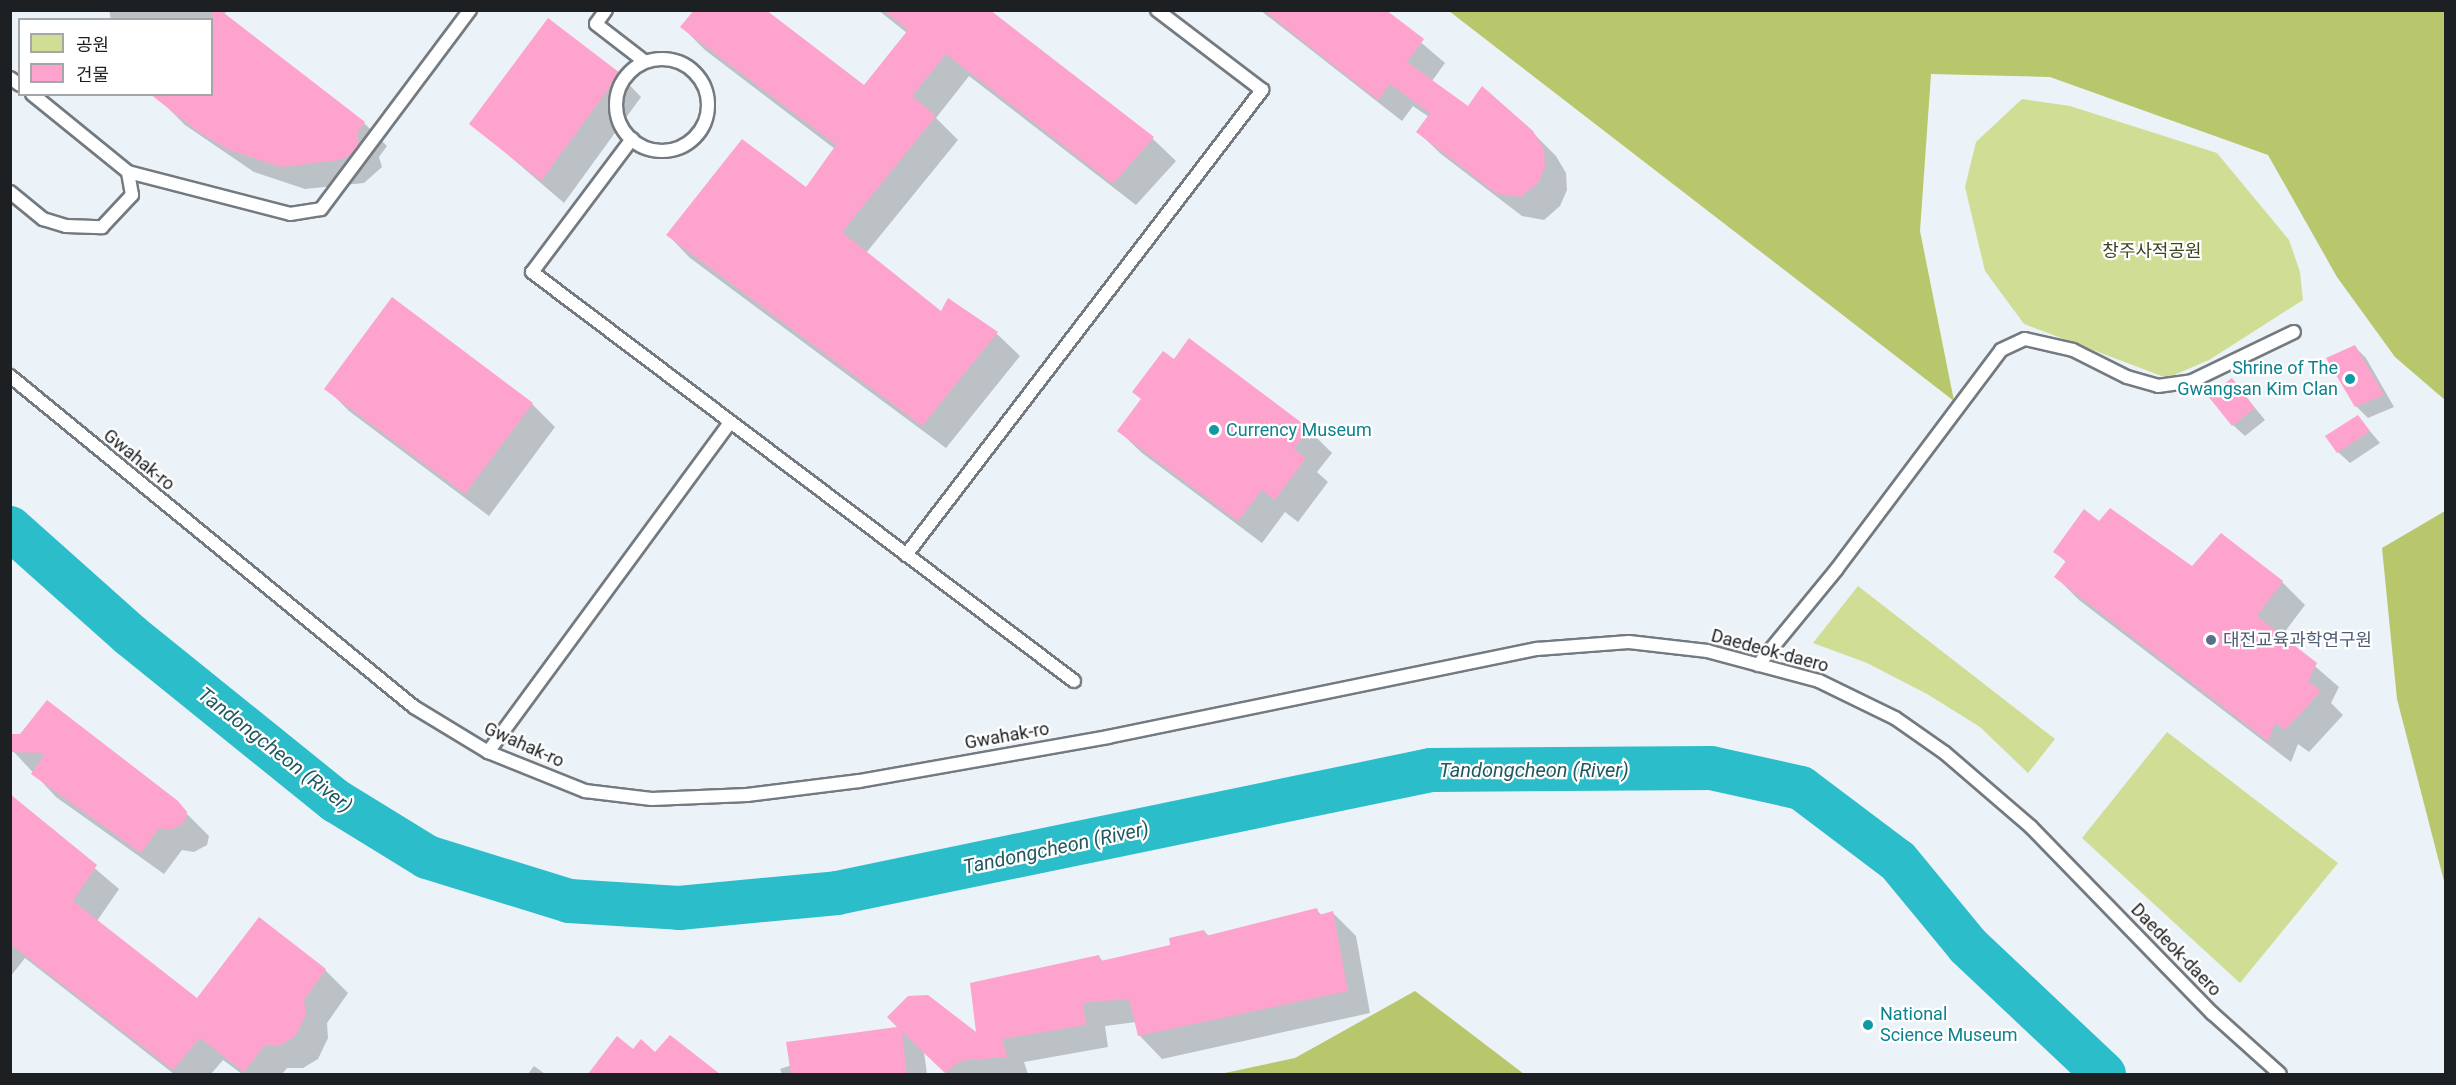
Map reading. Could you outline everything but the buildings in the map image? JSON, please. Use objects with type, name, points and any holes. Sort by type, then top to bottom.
[{"type":"lane","points":[[34,96],[128,172],[290,214],[321,209],[470,10]]},
{"type":"lane","points":[[606,10],[596,24],[644,61]]},
{"type":"lane","points":[[906,555],[1262,90],[1156,10]]},
{"type":"lane","points":[[675,60],[690,67],[708,93],[709,109],[696,138],[683,147],[651,150],[632,139],[618,120],[617,92],[632,69],[644,61],[675,60]]},
{"type":"lane","points":[[632,139],[532,272],[1074,681]]},
{"type":"lane","points":[[10,192],[43,219],[66,226],[102,227],[132,195],[128,172]]},
{"type":"lane","points":[[1758,664],[1836,570],[2001,350],[2025,339],[2073,350],[2127,377],[2158,386],[2192,381],[2294,332]]},
{"type":"lane","name":"Gwahak-ro","points":[[10,376],[414,707],[488,752],[585,790],[652,799],[747,795],[859,781],[1108,737]]},
{"type":"lane","points":[[488,752],[730,422]]},
{"type":"lane","name":"Daedeok-daero","points":[[1108,737],[1288,698],[1537,650],[1629,642],[1707,651],[1819,681],[1895,718],[1945,753],[2031,827],[2212,1013],[2280,1074]]},
{"type":"green space","points":[[1449,11],[2445,11],[2445,400],[2395,357],[2337,277],[2268,155],[2050,77],[1931,74],[1920,231],[1954,401]]},
{"type":"green space","name":"창주사적공원","points":[[2022,99],[2070,106],[2217,153],[2289,240],[2300,272],[2303,300],[2209,360],[2167,378],[2024,324],[1985,271],[1965,187],[1976,142]]},
{"type":"green space","points":[[2445,511],[2445,885],[2397,699],[2382,548]]},
{"type":"green space","points":[[1858,586],[2055,739],[2028,773],[1980,727],[1927,694],[1867,663],[1813,643]]},
{"type":"green space","points":[[2167,732],[2338,863],[2240,983],[2082,838]]},
{"type":"green space","points":[[1415,991],[1524,1074],[1220,1074],[1295,1058]]},
{"type":"waterway","name":"Tandongcheon (River)","points":[[10,528],[130,635],[336,801],[427,857],[569,901],[679,908],[837,893],[1431,770],[1711,768],[1801,788],[1898,861],[1968,946],[2104,1074]]},
{"type":"place","name":"Shrine of The Gwangsan Kim Clan","points":[[2350,379]]},
{"type":"place","name":"Currency Museum","points":[[1214,430]]},
{"type":"place","name":"대전교육과학연구원","points":[[2211,640]]},
{"type":"place","name":"National Science Museum","points":[[1868,1025]]}]
